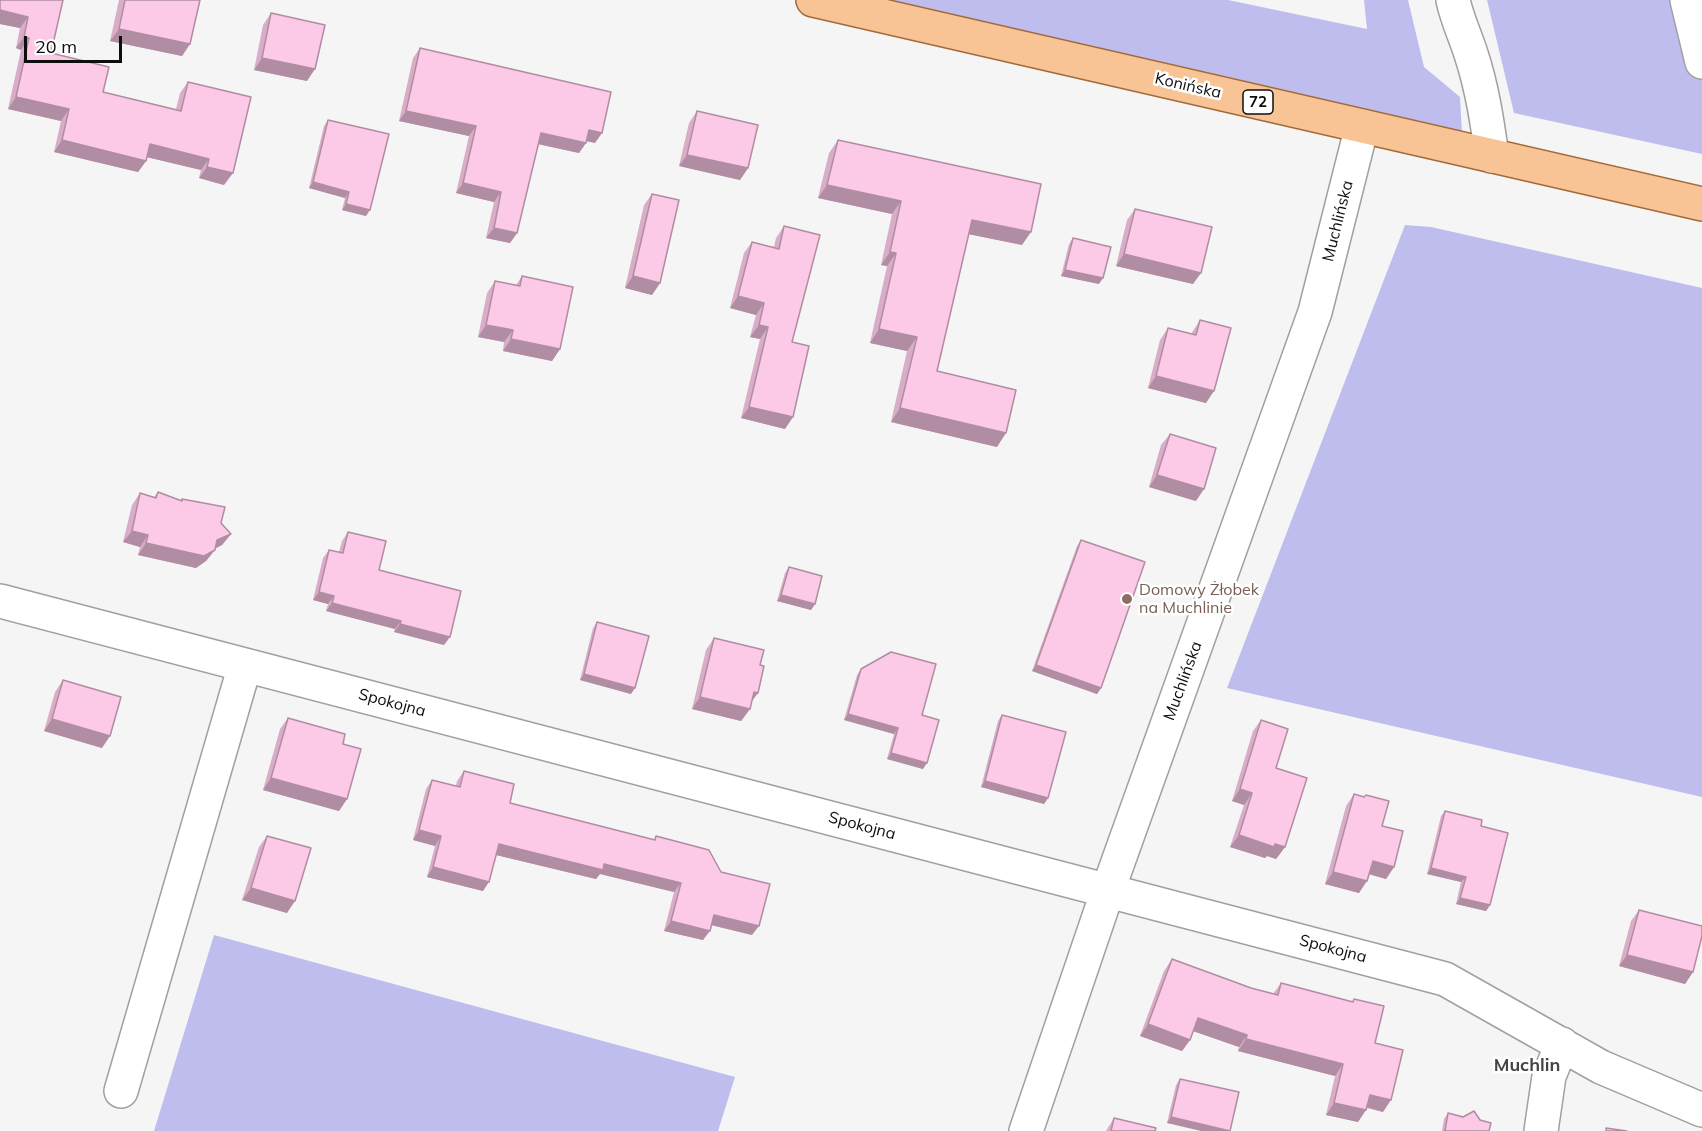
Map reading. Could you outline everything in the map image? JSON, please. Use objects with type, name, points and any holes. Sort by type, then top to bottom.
[{"type":"main road","name":"Konińska","points":[[813,0],[1702,204]]},
{"type":"street","points":[[1454,0],[1481,93],[1492,156]]},
{"type":"street","points":[[1687,0],[1702,62]]},
{"type":"street","name":"Muchlińska","points":[[1026,1131],[1108,890],[1315,312],[1362,126]]},
{"type":"street","name":"Spokojna","points":[[0,601],[1445,979],[1601,1067],[1702,1110]]},
{"type":"street","points":[[121,1091],[245,665]]},
{"type":"street","points":[[1541,1131],[1549,1076],[1562,1044]]},
{"type":"shaded area","points":[[871,0],[1228,0],[1367,29],[1364,0],[1408,0],[1424,67],[1460,97],[1462,134]]},
{"type":"shaded area","points":[[1487,0],[1702,0],[1702,154],[1514,113]]},
{"type":"shaded area","points":[[1405,225],[1431,227],[1702,288],[1702,797],[1227,688]]},
{"type":"shaded area","points":[[214,935],[735,1077],[718,1131],[154,1131]]},
{"type":"building","points":[[0,0],[63,0],[51,53],[109,67],[103,92],[181,111],[188,82],[251,97],[233,173],[207,167],[209,159],[150,144],[146,161],[62,140],[69,109],[16,97],[29,38],[24,37],[28,17],[0,10]]},
{"type":"building","points":[[125,0],[200,0],[190,44],[119,29]]},
{"type":"building","points":[[271,13],[325,25],[315,69],[262,58]]},
{"type":"building","points":[[420,48],[611,92],[602,133],[589,130],[586,143],[541,133],[517,233],[494,228],[501,192],[463,183],[476,126],[406,111]]},
{"type":"building","points":[[697,111],[758,125],[748,168],[687,155]]},
{"type":"building","points":[[328,120],[389,134],[370,210],[346,204],[349,192],[313,182]]},
{"type":"building","points":[[838,140],[1041,184],[1031,232],[972,220],[937,371],[1016,390],[1006,433],[900,408],[917,337],[879,329],[896,253],[890,252],[901,201],[827,185]]},
{"type":"building","points":[[652,194],[679,200],[660,283],[633,276]]},
{"type":"building","points":[[1135,209],[1212,227],[1201,273],[1124,254]]},
{"type":"building","points":[[784,226],[820,235],[792,342],[809,346],[793,417],[749,407],[768,327],[759,325],[764,303],[738,296],[752,242],[779,249]]},
{"type":"building","points":[[1073,238],[1111,247],[1103,278],[1065,270]]},
{"type":"building","points":[[522,276],[573,287],[560,349],[511,339],[513,330],[486,325],[495,281],[520,286]]},
{"type":"building","points":[[1200,320],[1231,328],[1214,391],[1156,376],[1168,328],[1196,335]]},
{"type":"building","points":[[1170,434],[1216,448],[1204,489],[1157,475]]},
{"type":"building","points":[[158,492],[182,501],[182,499],[225,507],[221,523],[231,534],[217,540],[215,550],[204,556],[146,543],[148,535],[132,531],[140,493],[156,498]]},
{"type":"building","points":[[348,532],[386,541],[379,570],[461,591],[450,637],[400,624],[401,621],[332,603],[334,596],[319,592],[329,550],[343,553]]},
{"type":"building","points":[[1081,540],[1145,562],[1101,688],[1036,665]]},
{"type":"building","points":[[789,567],[822,576],[815,604],[781,595]]},
{"type":"building","points":[[597,622],[649,636],[635,688],[584,674]]},
{"type":"building","points":[[714,638],[764,650],[760,665],[764,666],[758,693],[754,692],[750,709],[700,697]]},
{"type":"building","points":[[891,652],[936,664],[922,715],[939,720],[927,763],[891,753],[898,728],[848,714],[861,669]]},
{"type":"building","points":[[63,680],[121,697],[110,736],[52,719]]},
{"type":"building","points":[[1002,715],[1066,732],[1048,798],[985,781]]},
{"type":"building","points":[[288,718],[345,734],[343,744],[361,749],[347,799],[271,778]]},
{"type":"building","points":[[1261,720],[1288,729],[1276,768],[1307,778],[1285,847],[1275,844],[1274,847],[1239,835],[1252,793],[1240,789]]},
{"type":"building","points":[[464,771],[514,784],[510,803],[655,840],[656,836],[709,850],[721,872],[770,884],[759,926],[714,915],[710,931],[671,921],[681,883],[604,864],[603,870],[499,844],[489,882],[433,867],[441,836],[419,830],[432,780],[460,787]]},
{"type":"building","points":[[1354,794],[1389,801],[1382,826],[1403,831],[1394,867],[1373,861],[1367,881],[1333,872]]},
{"type":"building","points":[[1445,811],[1482,820],[1481,826],[1508,833],[1490,905],[1460,898],[1466,877],[1431,868]]},
{"type":"building","points":[[267,836],[311,848],[295,901],[251,888]]},
{"type":"building","points":[[1639,910],[1702,926],[1702,936],[1693,972],[1627,955]]},
{"type":"building","points":[[1172,959],[1251,988],[1278,995],[1281,983],[1353,1002],[1354,999],[1384,1006],[1375,1043],[1403,1050],[1391,1100],[1370,1095],[1366,1110],[1334,1103],[1343,1064],[1246,1039],[1247,1035],[1198,1018],[1190,1040],[1148,1024]]},
{"type":"building","points":[[1180,1079],[1239,1092],[1230,1131],[1171,1117]]},
{"type":"building","points":[[1474,1111],[1480,1120],[1491,1123],[1489,1131],[1445,1131],[1448,1113],[1463,1117]]},
{"type":"building","points":[[1114,1118],[1156,1128],[1155,1131],[1111,1131]]},
{"type":"building","points":[[1606,1128],[1627,1131],[1606,1131]]},
{"type":"place","name":"Domowy Żłobek na Muchlinie","points":[[1127,599]]},
{"type":"district","name":"Muchlin","points":[[1527,1066]]}]
